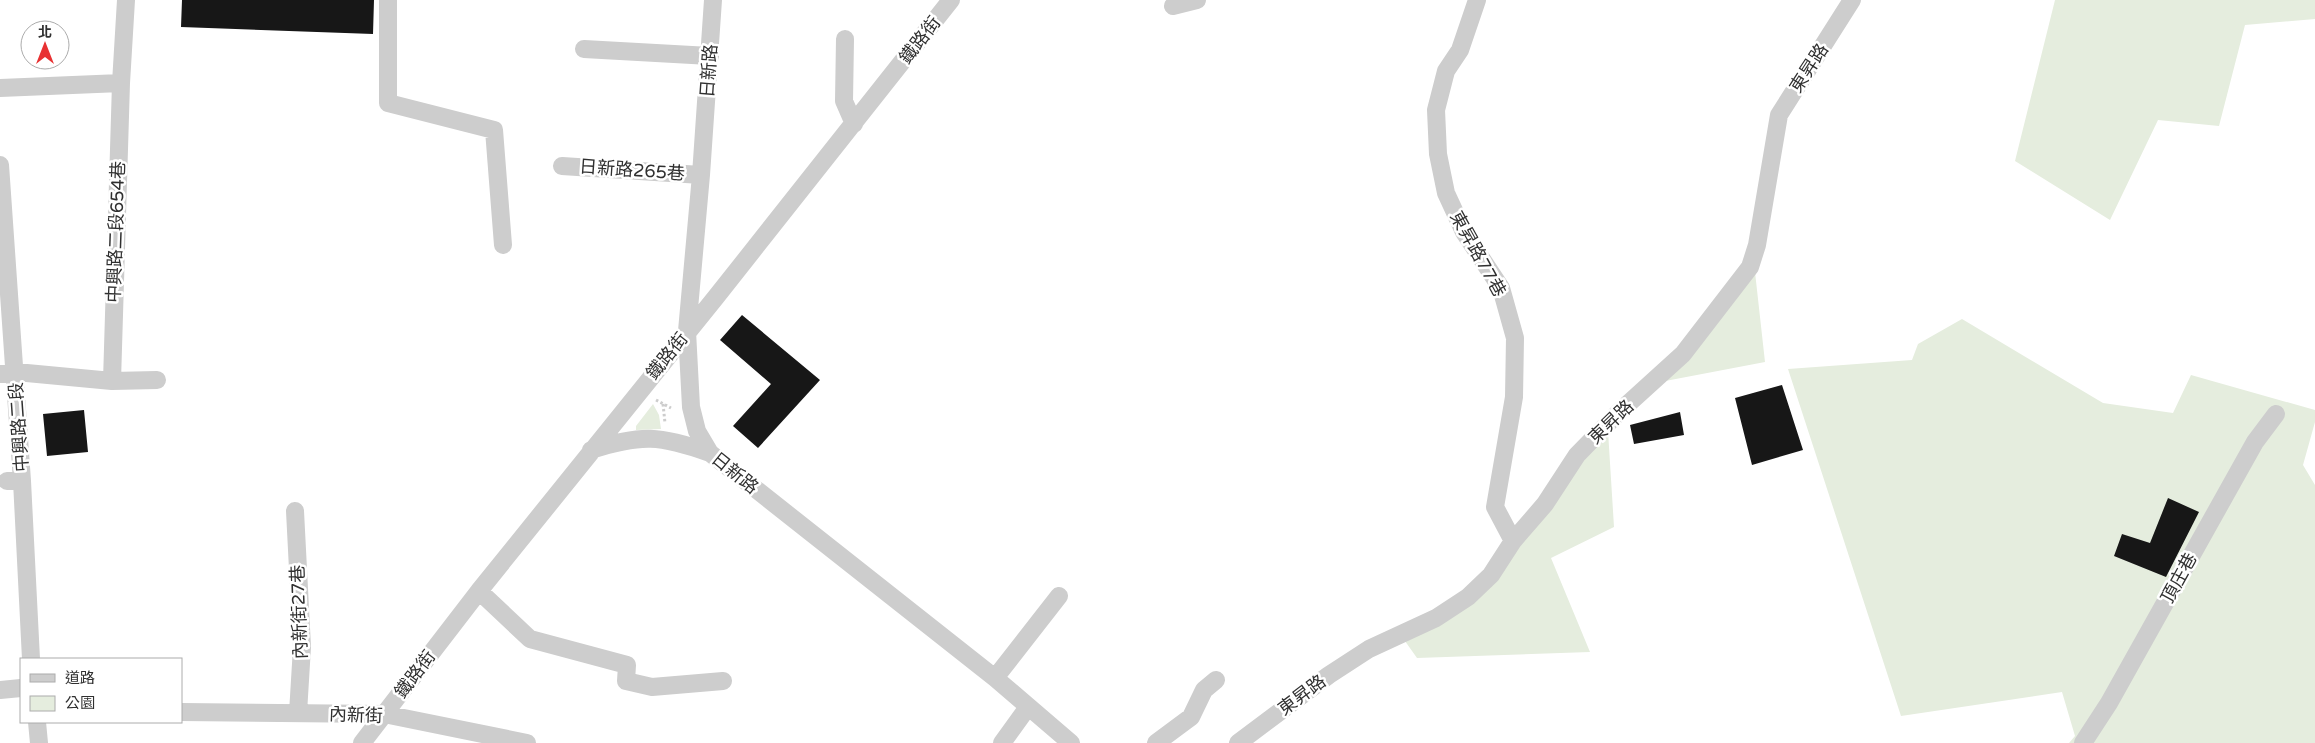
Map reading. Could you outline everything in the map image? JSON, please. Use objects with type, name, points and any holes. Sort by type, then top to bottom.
[{"type":"street","name":"中興路二段654巷","points":[[112,381],[121,83],[126,0]]},
{"type":"street","points":[[388,0],[388,103],[494,130],[502,245]]},
{"type":"street","name":"日新路","points":[[713,0],[701,175],[687,331],[688,375],[692,412],[697,431],[710,453],[995,678],[1071,743]]},
{"type":"street","name":"鐵路街","points":[[362,743],[479,590],[854,124],[951,0]]},
{"type":"street","points":[[1173,6],[1197,0]]},
{"type":"street","name":"東昇路77巷","points":[[1477,0],[1460,50],[1446,71],[1436,110],[1438,154],[1446,193],[1464,232],[1501,288],[1515,338],[1514,397],[1495,508],[1513,541]]},
{"type":"street","name":"東昇路","points":[[1238,743],[1337,670],[1369,649],[1436,618],[1468,597],[1491,575],[1513,541],[1545,504],[1577,455],[1683,354],[1750,267],[1757,245],[1779,115],[1852,0]]},
{"type":"street","points":[[845,38],[844,101],[854,124]]},
{"type":"street","points":[[584,49],[710,56]]},
{"type":"street","points":[[0,88],[121,83]]},
{"type":"street","name":"中興路二段","points":[[0,165],[14,481],[31,658]]},
{"type":"street","name":"日新路265巷","points":[[562,166],[701,175]]},
{"type":"street","points":[[8,373],[112,381],[157,380]]},
{"type":"street","name":"頂庄巷","points":[[2083,743],[2109,703],[2255,442],[2276,414]]},
{"type":"street","points":[[591,450],[621,442],[649,438],[672,441],[710,453]]},
{"type":"street","name":"內新街27巷","points":[[295,511],[302,647],[298,713]]},
{"type":"street","points":[[479,590],[530,639],[626,664],[626,681],[652,686],[723,681]]},
{"type":"street","points":[[995,678],[1059,596]]},
{"type":"street","points":[[1156,743],[1191,717],[1204,690],[1216,680]]},
{"type":"street","points":[[0,690],[20,688]]},
{"type":"street","points":[[1002,743],[1028,707]]},
{"type":"street","name":"內新街","points":[[182,712],[384,714],[527,743]]},
{"type":"street","points":[[38,723],[39,743]]},
{"type":"path","points":[[656,400],[671,408]]},
{"type":"path","points":[[663,404],[666,429]]},
{"type":"green space","points":[[2055,0],[2315,0],[2315,19],[2245,25],[2219,126],[2158,120],[2110,220],[2015,161]]},
{"type":"green space","points":[[1755,272],[1765,362],[1660,382]]},
{"type":"green space","points":[[1962,319],[2103,403],[2173,413],[2191,375],[2315,410],[2315,422],[2303,465],[2315,485],[2315,743],[2069,743],[2075,736],[2062,692],[1901,716],[1788,369],[1912,360],[1918,344]]},
{"type":"green space","points":[[653,404],[659,415],[661,429],[636,430],[636,426]]},
{"type":"green space","points":[[1608,431],[1614,527],[1551,558],[1590,652],[1417,658],[1400,634],[1467,596]]},
{"type":"building","points":[[182,0],[374,0],[373,34],[181,27]]},
{"type":"building","points":[[742,315],[820,380],[758,448],[733,426],[771,384],[720,340]]},
{"type":"building","points":[[1782,385],[1803,450],[1752,465],[1735,398]]},
{"type":"building","points":[[84,410],[88,452],[47,456],[43,414]]},
{"type":"building","points":[[1680,412],[1684,435],[1634,444],[1630,425]]},
{"type":"building","points":[[2168,498],[2199,512],[2166,577],[2114,556],[2122,534],[2150,543]]}]
